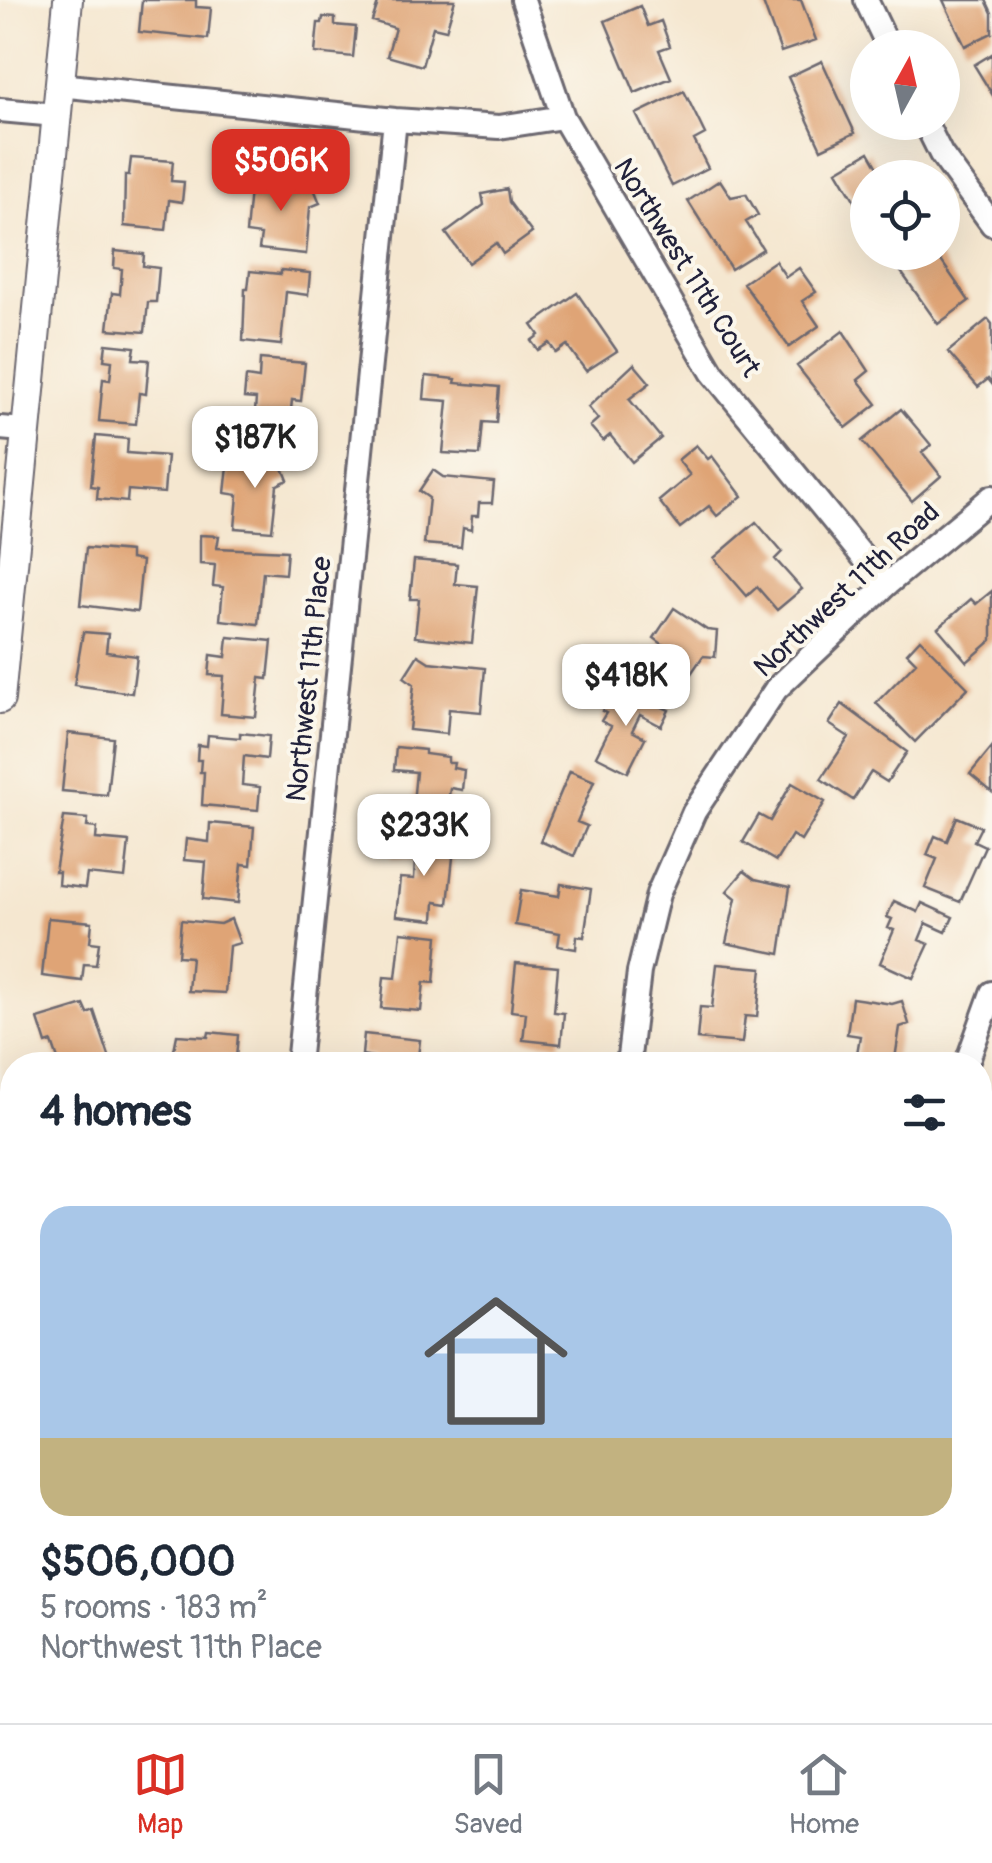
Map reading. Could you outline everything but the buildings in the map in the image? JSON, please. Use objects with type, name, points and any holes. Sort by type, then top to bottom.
[{"type":"street","points":[[0,699],[12,429],[68,0]]},
{"type":"street","name":"Northwest 11th Court","points":[[523,0],[563,117],[712,372],[886,585]]},
{"type":"street","points":[[866,0],[880,30]]},
{"type":"street","points":[[59,85],[499,127],[563,117]]},
{"type":"street","points":[[0,110],[56,115]]},
{"type":"street","name":"Northwest 11th Place","points":[[299,1052],[396,120]]},
{"type":"street","points":[[933,140],[992,224]]},
{"type":"street","name":"Northwest 11th Road","points":[[630,1052],[639,972],[658,894],[694,812],[776,689],[886,585],[992,496]]},
{"type":"street","points":[[971,1052],[992,993]]}]
